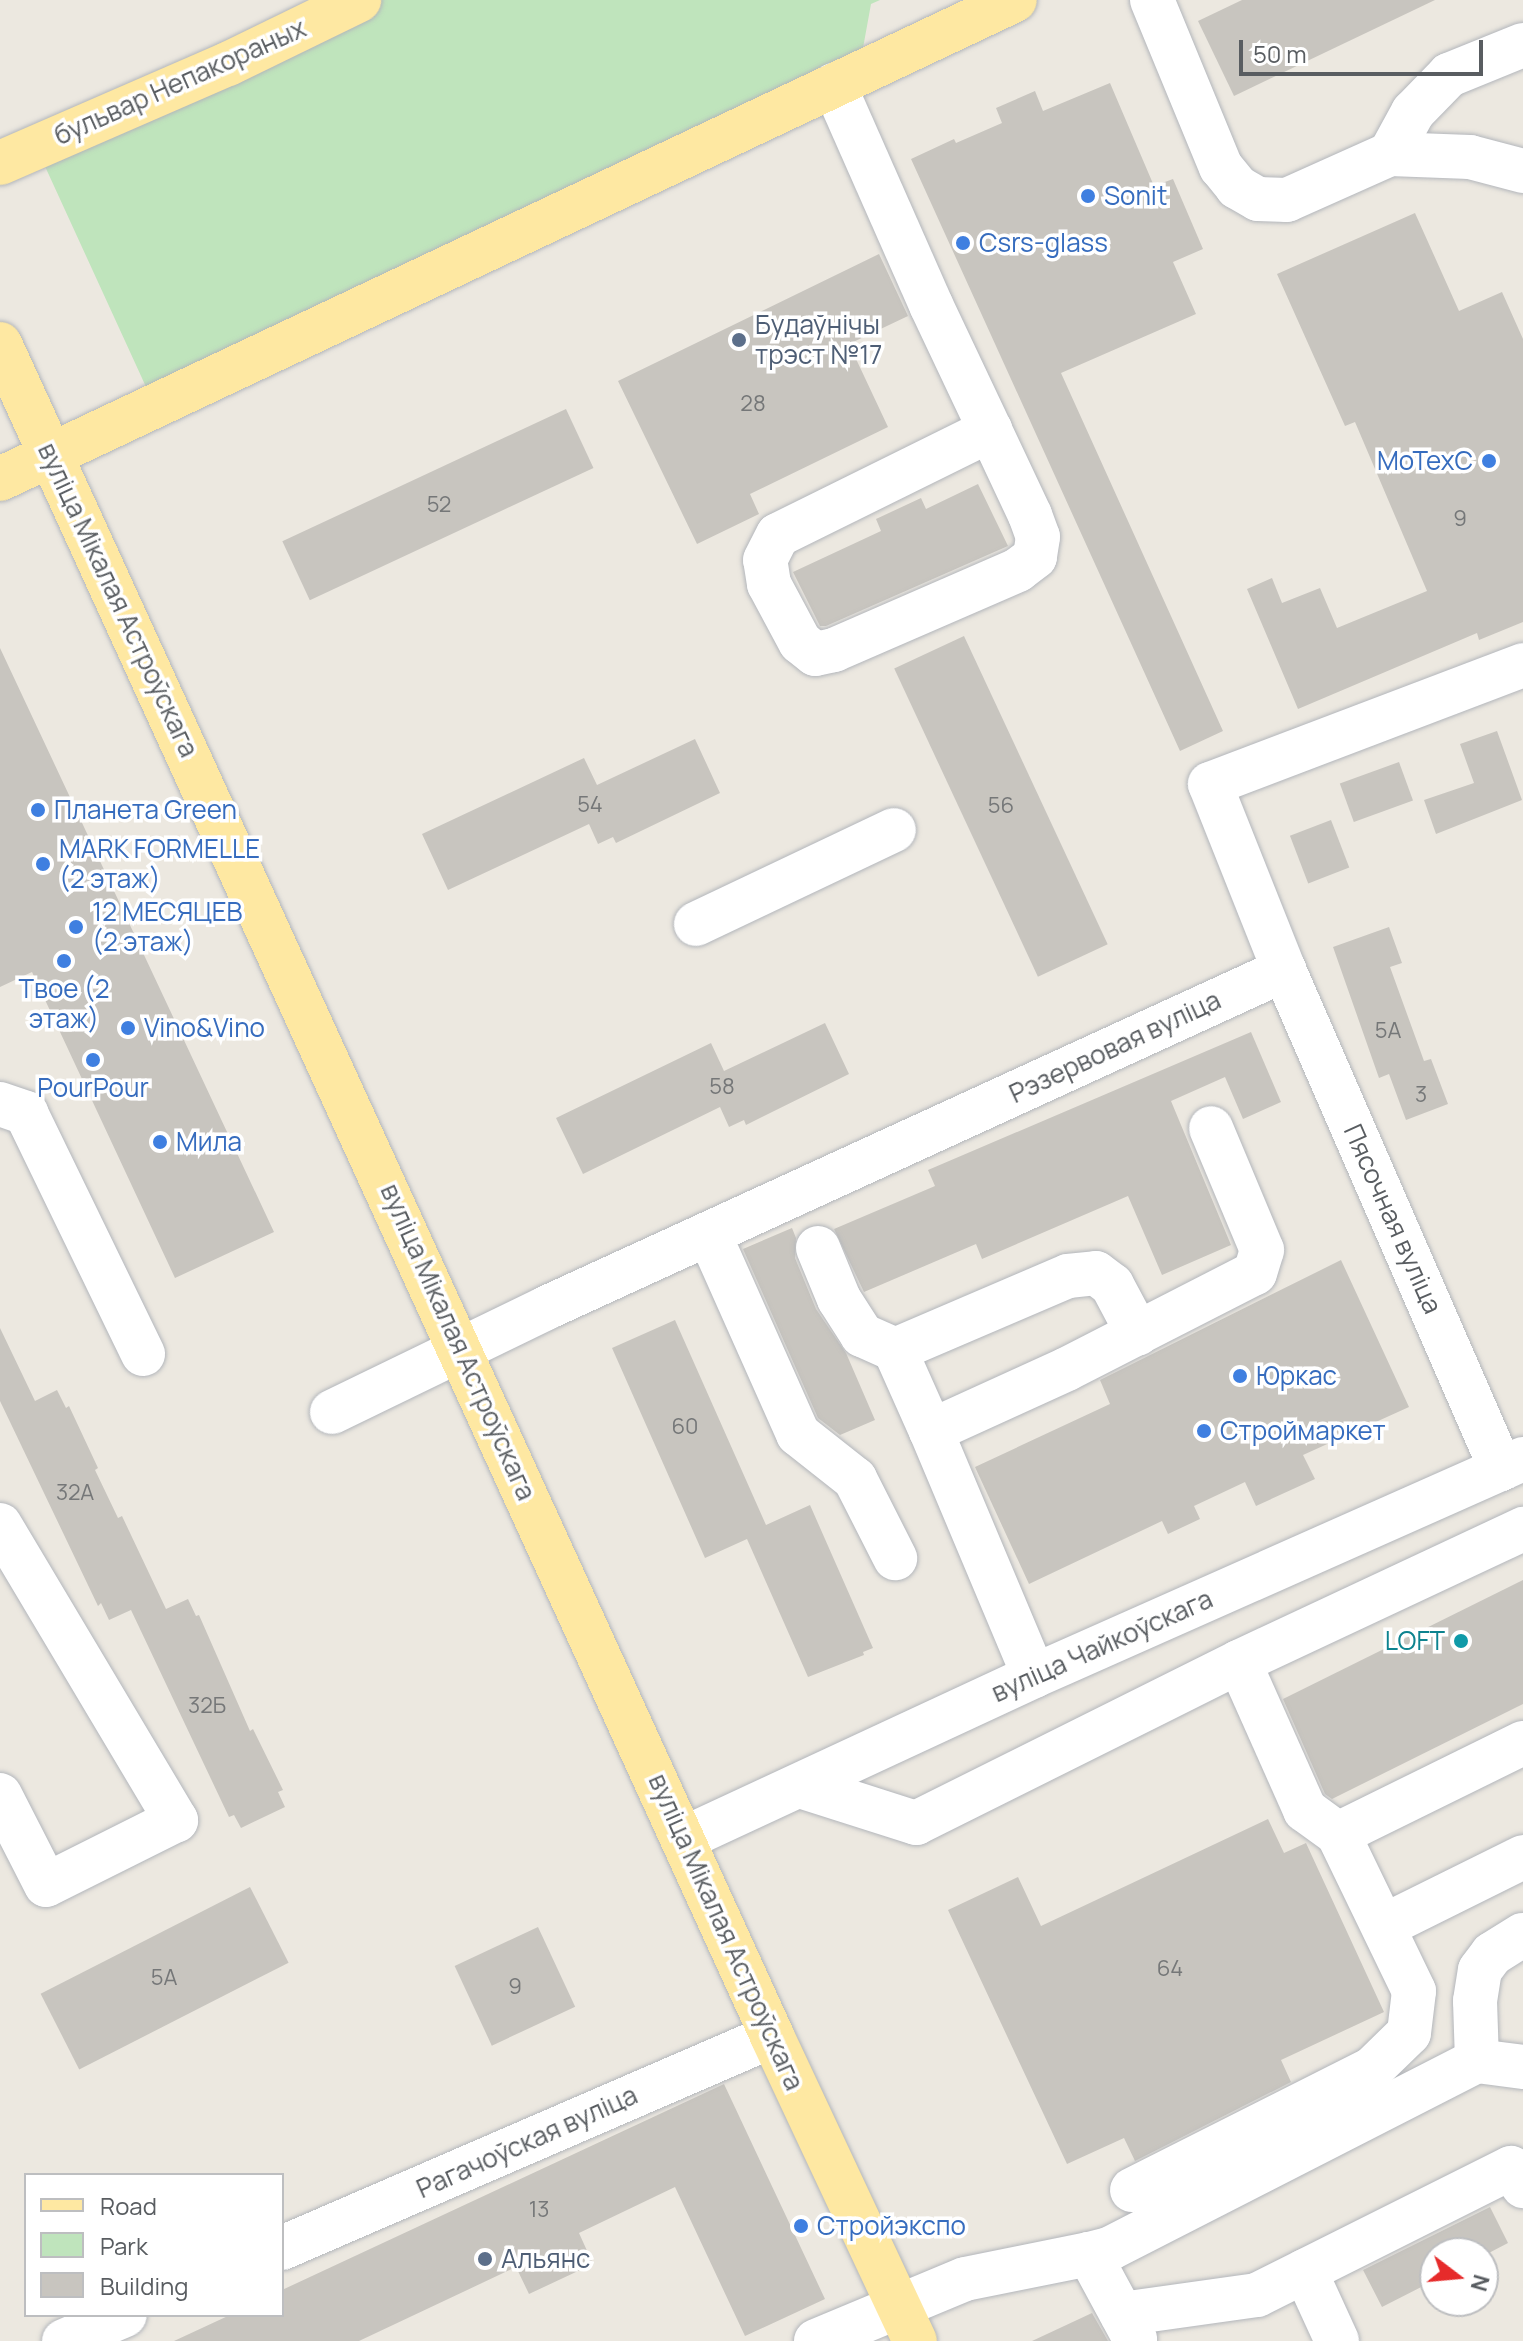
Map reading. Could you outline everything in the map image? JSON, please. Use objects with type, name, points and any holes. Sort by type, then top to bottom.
[{"type":"main road","name":"бульвар Непакораных","points":[[0,163],[228,64],[359,0]]},
{"type":"main road","points":[[0,479],[1015,0]]},
{"type":"main road","name":"вуліца Мікалая Астроўскага","points":[[0,344],[51,457],[83,518],[772,2036],[907,2323]]},
{"type":"street","points":[[1152,0],[1221,167],[1237,187],[1258,199],[1287,200],[1390,154],[1470,157],[1523,171]]},
{"type":"street","points":[[1390,154],[1413,112],[1449,75],[1523,45]]},
{"type":"street","points":[[834,85],[990,430],[1038,537],[1035,557],[1018,570],[834,650],[815,654],[800,642],[769,584],[765,560],[778,535],[990,430]]},
{"type":"street","points":[[1284,970],[1210,784],[1523,665]]},
{"type":"street","points":[[696,924],[894,830]]},
{"type":"street","name":"Рэзервовая вуліца","points":[[332,1412],[709,1234],[1284,970]]},
{"type":"street","name":"Пясочная вуліца","points":[[1284,970],[1512,1464]]},
{"type":"street","points":[[0,1104],[26,1113],[143,1354]]},
{"type":"street","points":[[931,1431],[1138,1334],[1255,1273],[1262,1250],[1211,1128]]},
{"type":"street","points":[[709,1234],[798,1434],[855,1479],[895,1558]]},
{"type":"street","points":[[818,1248],[839,1299],[862,1335],[895,1350],[1034,1676]]},
{"type":"street","points":[[895,1350],[1068,1276],[1096,1273],[1112,1285],[1138,1334]]},
{"type":"street","name":"вуліца Чайкоўскага","points":[[683,1839],[1034,1676],[1512,1464]]},
{"type":"street","points":[[0,1525],[176,1820],[46,1885],[0,1795]]},
{"type":"street","points":[[800,1786],[916,1823],[1239,1662],[1523,1529]]},
{"type":"street","points":[[1132,2190],[1373,2068],[1409,2033],[1414,1991],[1338,1834],[1305,1810],[1239,1662]]},
{"type":"street","points":[[1338,1834],[1523,1743]]},
{"type":"street","points":[[1384,1926],[1523,1857]]},
{"type":"street","points":[[1477,2061],[1475,2001],[1480,1970],[1492,1954],[1523,1935]]},
{"type":"street","name":"Рагачоўская вуліца","points":[[284,2247],[772,2036]]},
{"type":"street","points":[[816,2341],[907,2323],[965,2279],[1109,2249],[1477,2061],[1523,2067]]},
{"type":"street","points":[[1089,2254],[1129,2327],[1257,2295],[1511,2168],[1523,2186]]},
{"type":"street","points":[[1305,2271],[1337,2341]]},
{"type":"street","points":[[64,2341],[120,2317]]},
{"type":"green space","points":[[377,0],[880,0],[871,4],[863,48],[147,389],[43,162]]},
{"type":"building","points":[[1242,0],[1435,0],[1234,96],[1198,21]]},
{"type":"building","points":[[1110,83],[1154,186],[1173,179],[1203,249],[1173,262],[1196,314],[1061,373],[1223,731],[1180,751],[911,159],[954,139],[956,143],[1002,123],[996,108],[1035,91],[1043,111]]},
{"type":"building","points":[[1415,213],[1459,311],[1502,292],[1523,339],[1523,622],[1479,640],[1477,633],[1298,709],[1247,589],[1272,578],[1282,603],[1320,588],[1337,628],[1427,591],[1355,422],[1345,426],[1277,274]]},
{"type":"building","points":[[879,254],[908,316],[849,344],[888,427],[750,494],[759,514],[697,544],[618,381]]},
{"type":"building","points":[[566,409],[593,468],[310,600],[282,541]]},
{"type":"building","points":[[978,484],[1008,546],[820,626],[793,572],[881,531],[876,519],[921,498],[926,509]]},
{"type":"building","points":[[964,636],[1108,944],[1038,977],[894,669]]},
{"type":"building","name":"Планета Green","points":[[0,648],[274,1232],[175,1278],[32,972],[0,987]]},
{"type":"building","points":[[1497,731],[1522,800],[1436,834],[1424,800],[1474,783],[1460,744]]},
{"type":"building","points":[[695,739],[720,793],[616,843],[613,837],[598,844],[589,824],[448,890],[422,834],[584,758],[597,785]]},
{"type":"building","points":[[1399,762],[1413,801],[1354,822],[1340,784]]},
{"type":"building","points":[[1331,820],[1349,868],[1308,883],[1290,836]]},
{"type":"building","points":[[1389,927],[1402,963],[1390,967],[1424,1061],[1431,1059],[1448,1104],[1406,1120],[1389,1074],[1379,1078],[1333,947]]},
{"type":"building","points":[[825,1023],[849,1074],[746,1125],[744,1120],[729,1127],[720,1107],[583,1174],[556,1118],[711,1043],[724,1071]]},
{"type":"building","points":[[1251,1032],[1281,1102],[1243,1119],[1225,1077],[1171,1101],[1231,1245],[1162,1275],[1128,1196],[982,1259],[976,1244],[864,1292],[834,1229],[935,1186],[928,1170]]},
{"type":"building","points":[[792,1228],[796,1238],[795,1258],[816,1309],[846,1353],[875,1420],[840,1435],[818,1418],[743,1249]]},
{"type":"building","name":"Строймаркет","points":[[1341,1260],[1409,1407],[1303,1455],[1315,1479],[1256,1506],[1245,1482],[1194,1506],[1200,1519],[1168,1534],[1162,1521],[1029,1584],[975,1467],[1110,1404],[1100,1380]]},
{"type":"building","points":[[675,1320],[766,1525],[810,1505],[873,1648],[863,1652],[864,1655],[808,1677],[747,1539],[705,1558],[612,1348]]},
{"type":"building","points":[[0,1328],[35,1401],[57,1390],[66,1408],[69,1406],[98,1468],[95,1470],[118,1518],[122,1516],[166,1609],[188,1599],[196,1616],[199,1615],[250,1731],[253,1729],[283,1790],[278,1792],[285,1807],[241,1828],[234,1815],[229,1817],[131,1610],[109,1620],[101,1603],[98,1606],[0,1401]]},
{"type":"building","name":"LOFT","points":[[1523,1580],[1523,1704],[1332,1799],[1325,1794],[1283,1699]]},
{"type":"building","points":[[1268,1819],[1284,1853],[1306,1843],[1384,2012],[1281,2060],[1291,2082],[1135,2161],[1124,2138],[1067,2164],[948,1910],[1018,1877],[1041,1926]]},
{"type":"building","points":[[250,1887],[289,1963],[79,2069],[41,1994]]},
{"type":"building","points":[[538,1927],[575,2007],[492,2046],[455,1966]]},
{"type":"building","points":[[724,2084],[825,2299],[745,2336],[675,2187],[579,2233],[593,2264],[529,2294],[516,2267],[359,2341],[174,2341],[226,2317],[284,2317],[284,2289]]},
{"type":"building","points":[[1490,2207],[1508,2243],[1499,2248],[1499,2237],[1430,2237]]},
{"type":"building","points":[[1419,2242],[1419,2288],[1382,2307],[1363,2270]]},
{"type":"building","points":[[1092,2313],[1108,2341],[1032,2341]]},
{"type":"place","name":"Sonit","points":[[1088,196]]},
{"type":"place","name":"Csrs-glass","points":[[963,243]]},
{"type":"place","name":"Будаўнічы трэст №17","points":[[739,340]]},
{"type":"place","name":"MoTexC","points":[[1489,461]]},
{"type":"place","name":"Планета Green","points":[[38,810]]},
{"type":"place","name":"MARK FORMELLE (2 этаж)","points":[[43,864]]},
{"type":"place","name":"12 МЕСЯЦЕВ (2 этаж)","points":[[76,927]]},
{"type":"place","name":"Твое (2 этаж)","points":[[64,961]]},
{"type":"place","name":"Vino&Vino","points":[[128,1028]]},
{"type":"place","name":"PourPour","points":[[93,1060]]},
{"type":"place","name":"Мила","points":[[160,1142]]},
{"type":"place","name":"Юркас","points":[[1240,1376]]},
{"type":"place","name":"Строймаркет","points":[[1204,1431]]},
{"type":"place","name":"LOFT","points":[[1461,1641]]},
{"type":"place","name":"Стройэкспо","points":[[801,2226]]},
{"type":"place","name":"Альянс","points":[[485,2259]]}]
